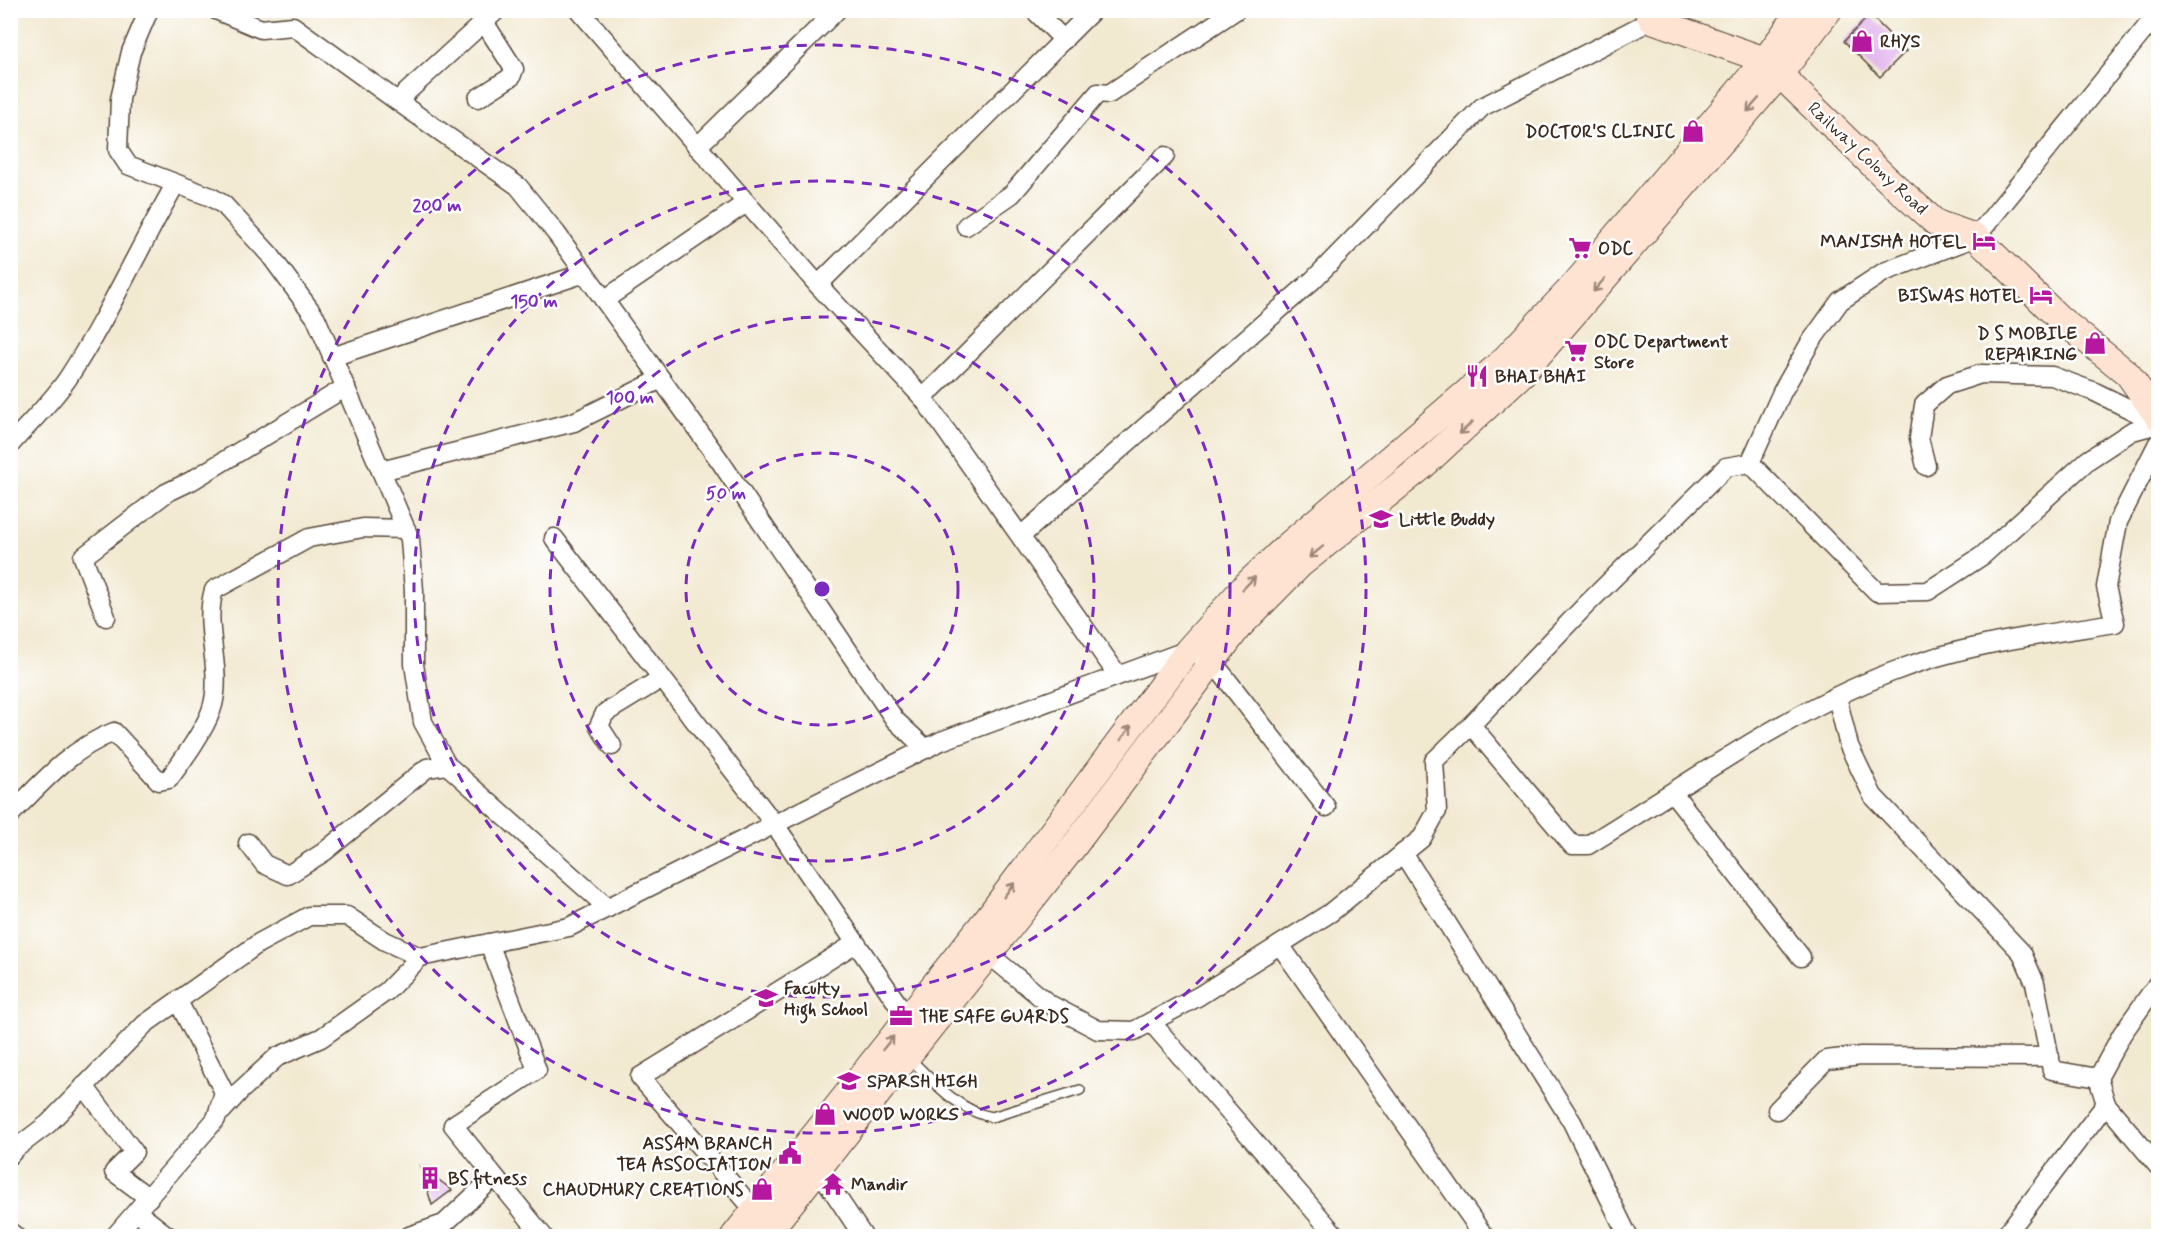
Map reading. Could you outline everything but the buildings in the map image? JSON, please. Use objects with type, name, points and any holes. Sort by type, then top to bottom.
[{"type":"main road","points":[[734,1236],[908,1018],[1071,850],[1237,629],[1301,564],[1423,466],[1522,374],[1773,67],[1801,10]]},
{"type":"main road","points":[[765,1236],[908,1056],[979,947],[1188,650],[1246,585],[1286,548],[1500,364],[1773,67],[1829,10]]},
{"type":"main road","points":[[1649,15],[1773,67]]},
{"type":"main road","name":"Railway Colony Road","points":[[1773,67],[1887,179],[1936,223],[1976,237],[2059,318],[2128,374],[2158,417]]},
{"type":"street","points":[[149,10],[131,52],[120,99],[118,150],[128,165],[211,197],[224,205],[270,255],[316,318],[410,539],[414,591],[414,664],[423,722],[447,765],[608,908]]},
{"type":"street","points":[[216,10],[261,29],[293,26],[518,186],[585,273],[661,379],[895,720],[926,749]]},
{"type":"street","points":[[579,10],[818,285],[923,398],[1022,535],[1117,674]]},
{"type":"street","points":[[697,147],[837,10]]},
{"type":"street","points":[[1034,10],[1064,40]]},
{"type":"street","points":[[818,285],[1093,10]]},
{"type":"street","points":[[966,226],[1012,194],[1098,93],[1109,94],[1236,10]]},
{"type":"street","points":[[1750,463],[1782,392],[1810,343],[1840,301],[1884,272],[1976,237],[2158,13]]},
{"type":"street","points":[[1022,535],[1313,280],[1482,107],[1649,15]]},
{"type":"street","points":[[397,100],[491,16],[514,69],[511,77],[478,98]]},
{"type":"street","points":[[923,398],[1165,156]]},
{"type":"street","points":[[10,445],[67,381],[105,316],[175,184]]},
{"type":"street","points":[[604,300],[746,203]]},
{"type":"street","points":[[332,357],[585,273]]},
{"type":"street","points":[[1926,466],[1919,438],[1924,405],[1947,385],[1981,375],[2052,376],[2095,392],[2158,424]]},
{"type":"street","points":[[381,471],[574,422],[661,379]]},
{"type":"street","points":[[106,617],[83,557],[166,493],[191,482],[346,387]]},
{"type":"street","points":[[1750,463],[1877,592],[1928,591],[1982,556],[2088,460],[2132,431],[2158,424]]},
{"type":"street","points":[[1471,725],[1572,845],[1587,845],[1791,718],[1893,671],[1996,642],[2115,623],[2106,587],[2118,522],[2158,442]]},
{"type":"street","points":[[979,947],[1049,1004],[1098,1030],[1134,1031],[1199,996],[1330,913],[1422,838],[1437,811],[1434,761],[1585,606],[1726,467],[1750,463]]},
{"type":"street","points":[[10,815],[57,766],[114,732],[159,781],[169,779],[211,711],[215,682],[210,605],[214,590],[309,538],[363,528],[406,529]]},
{"type":"street","points":[[554,538],[775,825],[908,1018]]},
{"type":"street","points":[[114,1236],[240,1091],[277,1057],[321,1038],[387,991],[420,957],[569,927],[926,749],[1117,674],[1188,650],[1213,662],[1326,807]]},
{"type":"street","points":[[612,746],[599,726],[601,718],[605,713],[662,678]]},
{"type":"street","points":[[1837,697],[1849,746],[1874,796],[2022,953],[2035,983],[2052,1070],[2098,1078]]},
{"type":"street","points":[[248,843],[264,864],[288,875],[324,852],[427,768],[447,765]]},
{"type":"street","points":[[1673,793],[1801,957]]},
{"type":"street","points":[[1403,853],[1572,1122],[1628,1236]]},
{"type":"street","points":[[11,1154],[48,1124],[145,1024],[259,943],[309,916],[347,916],[385,941],[420,957]]},
{"type":"street","points":[[489,943],[537,1070],[453,1125],[493,1178],[543,1236]]},
{"type":"street","points":[[755,1210],[640,1077],[856,943]]},
{"type":"street","points":[[1280,945],[1484,1236]]},
{"type":"street","points":[[2158,982],[2122,1034],[2098,1078],[2106,1104],[2158,1166]]},
{"type":"street","points":[[178,1001],[224,1092],[216,1119]]},
{"type":"street","points":[[1151,1022],[1336,1236]]},
{"type":"street","points":[[1777,1110],[1826,1060],[1862,1056],[2050,1057]]},
{"type":"street","points":[[84,1086],[134,1152],[114,1172],[149,1198]]},
{"type":"street","points":[[2005,1236],[2106,1104]]},
{"type":"street","points":[[819,1170],[863,1236]]},
{"type":"street","points":[[409,1236],[444,1224],[493,1178]]},
{"type":"street","points":[[137,1212],[168,1236]]},
{"type":"street","points":[[10,1232],[15,1236]]},
{"type":"lane","points":[[908,1056],[951,1098],[978,1115],[992,1117],[1080,1090]]},
{"type":"place","name":"RHYS","points":[[1862,41]]},
{"type":"place","name":"DOCTOR'S CLINIC","points":[[1693,131]]},
{"type":"place","name":"MANISHA HOTEL","points":[[1984,241]]},
{"type":"place","name":"ODC","points":[[1580,248]]},
{"type":"place","name":"BISWAS HOTEL","points":[[2041,295]]},
{"type":"place","name":"D S MOBILE REPAIRING","points":[[2095,343]]},
{"type":"place","name":"ODC Department Store","points":[[1576,351]]},
{"type":"place","name":"BHAI BHAI","points":[[1477,376]]},
{"type":"place","name":"Little Buddy","points":[[1381,519]]},
{"type":"place","name":"Faculty High School","points":[[766,998]]},
{"type":"place","name":"THE SAFE GUARDS","points":[[901,1016]]},
{"type":"place","name":"SPARSH HIGH","points":[[849,1081]]},
{"type":"place","name":"WOOD WORKS","points":[[825,1114]]},
{"type":"place","name":"ASSAM BRANCH TEA ASSOCIATION","points":[[790,1153]]},
{"type":"place","name":"BS fitness","points":[[430,1178]]},
{"type":"place","name":"Mandir","points":[[833,1184]]},
{"type":"place","name":"CHAUDHURY CREATIONS","points":[[762,1189]]}]
